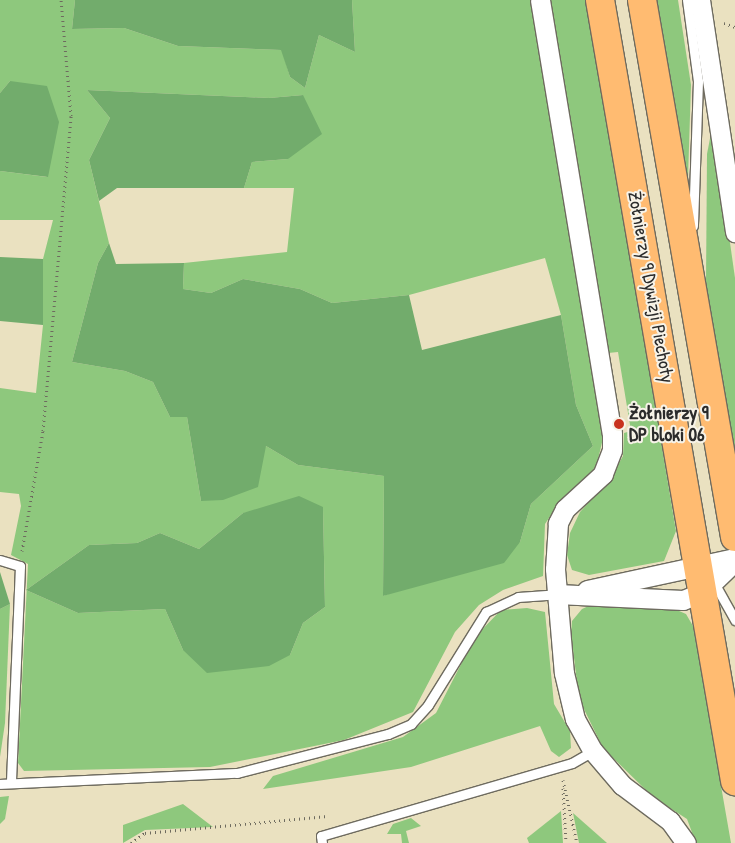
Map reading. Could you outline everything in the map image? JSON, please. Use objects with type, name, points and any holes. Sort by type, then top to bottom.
[{"type":"highway","name":"Żołnierzy 9 Dywizji Piechoty","points":[[600,0],[705,580],[735,781]]},
{"type":"highway","name":"Żołnierzy 9 Dywizji Piechoty","points":[[642,0],[735,537]]},
{"type":"street","points":[[540,0],[612,433],[612,450],[602,474],[566,509],[558,523],[557,594],[569,700],[592,752],[622,785],[670,821],[686,843]]},
{"type":"street","points":[[700,0],[735,232]]},
{"type":"street","points":[[581,592],[683,600],[705,580],[735,560]]},
{"type":"street","points":[[557,594],[705,580]]},
{"type":"lane","points":[[687,0],[698,81],[690,282]]},
{"type":"lane","points":[[0,560],[20,566],[11,780]]},
{"type":"lane","points":[[705,580],[735,620]]},
{"type":"lane","points":[[0,784],[11,780],[237,772],[388,734],[410,724],[428,705],[486,612],[518,597],[557,594]]},
{"type":"lane","points":[[322,843],[322,836],[560,766],[592,752]]},
{"type":"path","points":[[20,566],[43,431],[72,116],[61,0]]},
{"type":"path","points":[[560,766],[577,843]]},
{"type":"path","points":[[562,778],[566,843]]},
{"type":"path","points":[[131,843],[145,833],[330,816]]},
{"type":"green space","points":[[0,0],[75,0],[72,29],[124,28],[178,46],[282,50],[290,77],[305,88],[319,35],[355,52],[352,0],[530,0],[603,438],[597,464],[587,479],[561,500],[545,524],[543,576],[503,590],[479,605],[455,632],[413,712],[344,740],[210,767],[24,771],[18,763],[27,590],[78,613],[165,609],[183,650],[290,655],[303,623],[325,607],[323,508],[243,513],[199,549],[160,533],[137,543],[89,545],[27,589],[28,564],[11,555],[21,506],[19,494],[0,492],[0,388],[36,393],[43,325],[43,259],[53,220],[0,220],[0,171],[47,177],[10,81],[0,93]],"holes":[[[87,90],[269,98],[303,95],[288,159],[252,162],[244,188],[294,188],[287,252],[184,263],[183,289],[211,293],[243,279],[300,289],[332,303],[409,295],[545,258],[561,315],[576,405],[593,446],[531,504],[520,542],[383,596],[384,476],[298,465],[266,446],[201,501],[187,417],[170,417],[153,382],[125,371],[72,362],[98,263],[109,243],[89,160],[110,118]]]},
{"type":"green space","points":[[75,0],[352,0],[355,52],[319,35],[305,88],[290,77],[281,50],[178,46],[124,28],[72,29]]},
{"type":"green space","points":[[549,0],[587,0],[676,531],[664,561],[589,575],[572,570],[567,555],[570,533],[580,512],[609,480],[623,456],[624,433],[631,431],[618,352],[608,353]]},
{"type":"green space","points":[[657,0],[678,0],[691,85],[688,178]]},
{"type":"green space","points":[[10,81],[47,86],[59,122],[48,177],[0,171],[0,93]]},
{"type":"green space","points":[[87,90],[269,98],[303,95],[322,134],[288,159],[252,162],[244,188],[117,188],[99,201],[89,160],[110,118]]},
{"type":"green space","points":[[713,123],[735,278],[735,466],[706,282],[707,154]]},
{"type":"green space","points":[[109,243],[116,264],[184,263],[183,289],[211,293],[243,279],[300,289],[332,303],[409,295],[422,350],[561,315],[576,405],[593,446],[531,504],[520,542],[504,563],[383,596],[384,476],[298,465],[266,446],[258,487],[223,500],[201,501],[187,417],[170,417],[153,382],[125,371],[72,362],[98,263]]},
{"type":"green space","points":[[0,257],[43,259],[43,325],[0,321]]},
{"type":"green space","points":[[299,496],[323,507],[325,607],[303,623],[290,655],[269,666],[207,673],[183,650],[165,609],[78,613],[26,590],[89,545],[137,543],[160,533],[199,549],[243,513]]},
{"type":"green space","points":[[0,572],[10,604],[0,609]]},
{"type":"green space","points":[[595,603],[670,607],[686,614],[693,626],[731,843],[696,843],[687,819],[653,797],[603,748],[579,699],[571,633],[572,621],[582,609]]},
{"type":"green space","points":[[10,604],[5,723],[0,757],[0,609]]},
{"type":"green space","points":[[527,608],[545,612],[554,704],[570,731],[571,748],[559,757],[551,751],[540,726],[411,767],[263,789],[273,776],[403,737],[436,713],[475,637],[501,610]]},
{"type":"green space","points":[[9,796],[5,819],[0,824],[0,797]]},
{"type":"green space","points":[[183,804],[213,827],[145,830],[123,843],[123,825]]},
{"type":"green space","points":[[561,811],[563,843],[529,843],[527,838]]},
{"type":"green space","points":[[573,813],[607,843],[579,843]]},
{"type":"green space","points":[[411,818],[421,826],[406,831],[409,843],[402,843],[401,834],[387,834],[393,824]]},
{"type":"place","name":"Żołnierzy 9 DP bloki 06","points":[[619,424]]}]
